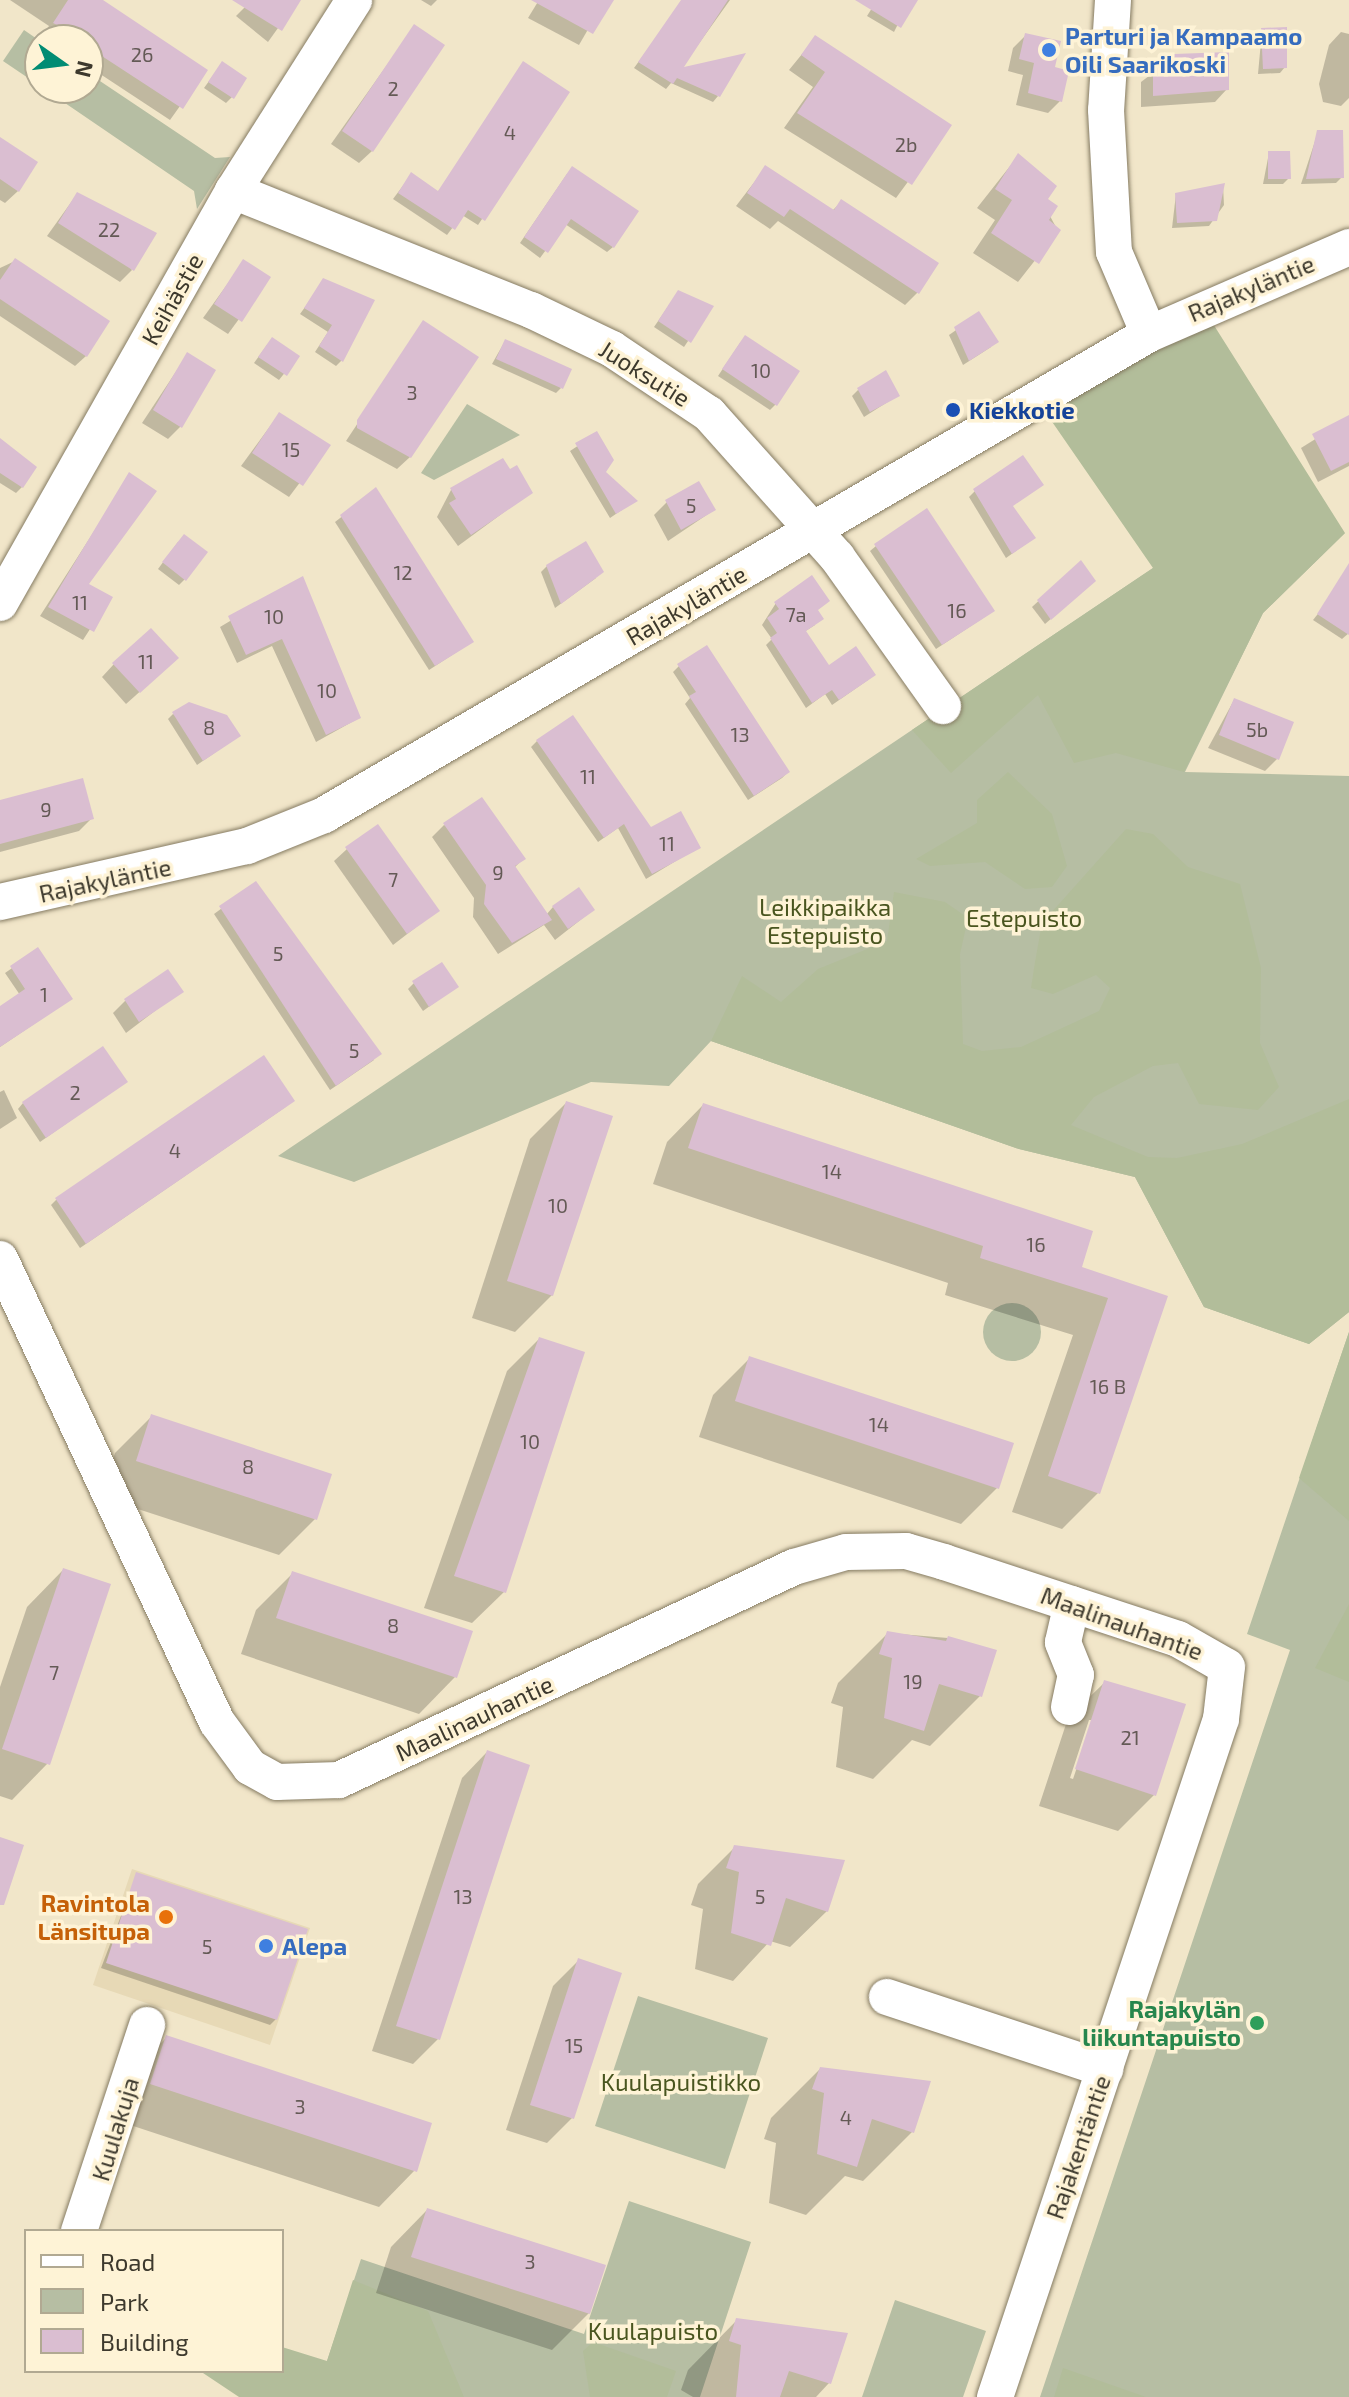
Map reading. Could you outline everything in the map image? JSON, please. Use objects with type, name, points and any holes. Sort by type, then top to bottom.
[{"type":"street","name":"Keihästie","points":[[0,603],[233,191],[354,0]]},
{"type":"street","points":[[1113,0],[1106,110],[1114,252],[1149,334]]},
{"type":"street","name":"Juoksutie","points":[[233,191],[612,349],[709,414],[812,532],[943,706]]},
{"type":"street","name":"Rajakyläntie","points":[[0,902],[236,849],[324,815],[1149,334],[1349,247]]},
{"type":"street","name":"Maalinauhantie","points":[[0,1259],[217,1722],[250,1767],[277,1782],[339,1780],[794,1567],[846,1552],[906,1551],[1178,1639],[1227,1667]]},
{"type":"street","points":[[1069,1707],[1076,1675],[1063,1642],[1072,1604]]},
{"type":"street","name":"Rajakentäntie","points":[[995,2397],[1221,1719],[1227,1667]]},
{"type":"street","points":[[887,1997],[1105,2069]]},
{"type":"street","name":"Kuulakuja","points":[[80,2229],[147,2025]]},
{"type":"shaded area","points":[[132,1869],[310,1928],[270,2045],[93,1985]]},
{"type":"green space","points":[[24,30],[24,75],[3,61]]},
{"type":"green space","points":[[104,84],[215,158],[230,157],[197,209],[194,191],[66,104],[104,104]]},
{"type":"green space","points":[[1210,319],[1345,533],[1263,613],[1184,772],[1116,753],[1074,763],[1038,695],[951,773],[912,730],[1153,568],[1046,413]]},
{"type":"green space","points":[[467,404],[520,435],[434,480],[421,473]]},
{"type":"green space","name":"Estepuisto","points":[[1345,533],[1263,613],[1185,772],[1349,776],[1349,1312],[1309,1344],[1204,1307],[1135,1177],[1019,1149],[711,1041],[669,1086],[591,1082],[354,1182],[278,1156],[1153,568]]},
{"type":"green space","points":[[1008,772],[1052,814],[1067,866],[1052,887],[1025,889],[985,862],[930,866],[916,859],[977,823],[977,800]]},
{"type":"green space","points":[[1126,829],[1153,834],[1188,867],[1240,884],[1261,968],[1260,1043],[1279,1087],[1258,1110],[1199,1104],[1178,1063],[1153,1066],[1094,1097],[1071,1125],[1148,1157],[1177,1158],[1242,1144],[1349,1099],[1349,1312],[1309,1344],[1204,1307],[1135,1177],[1019,1149],[711,1041],[742,976],[781,1002],[818,969],[887,941],[894,892],[945,902],[968,918],[960,954],[963,1044],[982,1051],[1021,1047],[1099,1011],[1110,988],[1096,975],[1053,994],[1031,988],[1042,923]]},
{"type":"green space","points":[[1012,1303],[1023,1305],[1032,1312],[1039,1321],[1039,1343],[1032,1352],[1023,1359],[1012,1361],[1001,1359],[992,1352],[985,1343],[983,1332],[985,1321],[992,1312],[1001,1305]]},
{"type":"green space","name":"Rajakylän liikuntapuisto","points":[[1349,1332],[1349,2397],[1040,2397],[1290,1650],[1247,1634]]},
{"type":"green space","points":[[1349,1332],[1349,1521],[1299,1478]]},
{"type":"green space","points":[[1349,1604],[1349,1682],[1315,1668]]},
{"type":"green space","name":"Kuulapuistikko","points":[[638,1996],[768,2038],[725,2169],[595,2126]]},
{"type":"green space","name":"Kuulapuisto","points":[[629,2201],[751,2242],[700,2397],[369,2397],[327,2361],[361,2259],[584,2334]]},
{"type":"green space","points":[[353,2280],[428,2311],[464,2397],[239,2397],[203,2373],[284,2373],[284,2348],[327,2361]]},
{"type":"green space","points":[[895,2300],[986,2331],[963,2397],[862,2397]]},
{"type":"green space","points":[[593,2342],[676,2371],[667,2397],[590,2397],[583,2351]]},
{"type":"green space","points":[[1063,2368],[1146,2397],[1054,2397]]},
{"type":"building","points":[[68,0],[103,0],[208,70],[183,109],[104,57],[104,24],[53,23]]},
{"type":"building","points":[[232,0],[301,0],[282,31]]},
{"type":"building","points":[[531,0],[614,0],[593,34]]},
{"type":"building","points":[[681,0],[728,0],[684,67],[746,53],[720,97],[677,78],[673,84],[638,62]]},
{"type":"building","points":[[855,0],[918,0],[901,28]]},
{"type":"building","points":[[414,24],[445,45],[373,152],[342,131]]},
{"type":"building","points":[[1287,27],[1287,68],[1263,69],[1261,28]]},
{"type":"building","points":[[1025,33],[1061,41],[1055,67],[1069,71],[1062,102],[1028,93],[1034,63],[1019,59]]},
{"type":"building","points":[[815,35],[952,125],[912,185],[797,113],[825,72],[801,55]]},
{"type":"building","points":[[1229,52],[1229,90],[1153,96],[1153,67],[1175,67],[1174,54]]},
{"type":"building","points":[[222,61],[247,78],[234,99],[208,82]]},
{"type":"building","points":[[523,61],[570,92],[485,221],[468,210],[455,230],[398,193],[411,172],[438,191]]},
{"type":"building","points":[[1317,130],[1343,130],[1344,178],[1306,179]]},
{"type":"building","points":[[0,137],[38,162],[19,192],[0,179]]},
{"type":"building","points":[[1268,151],[1290,151],[1291,179],[1268,179]]},
{"type":"building","points":[[1018,153],[1057,186],[1048,199],[1058,206],[1049,220],[1061,230],[1039,264],[991,233],[1012,200],[995,189]]},
{"type":"building","points":[[765,165],[834,210],[841,199],[939,263],[919,294],[790,209],[784,217],[747,193]]},
{"type":"building","points":[[572,166],[639,211],[614,248],[571,219],[548,253],[524,237]]},
{"type":"building","points":[[1225,183],[1217,221],[1177,223],[1175,193]]},
{"type":"building","points":[[77,192],[157,233],[134,271],[58,223]]},
{"type":"building","points":[[15,258],[110,321],[87,357],[0,299],[0,280]]},
{"type":"building","points":[[243,259],[271,277],[242,322],[214,304]]},
{"type":"building","points":[[323,278],[375,300],[343,362],[319,346],[332,325],[304,308]]},
{"type":"building","points":[[678,290],[714,306],[691,343],[658,321]]},
{"type":"building","points":[[979,311],[999,342],[969,361],[954,327]]},
{"type":"building","points":[[423,320],[479,357],[411,458],[357,428],[357,420]]},
{"type":"building","points":[[745,335],[800,371],[777,406],[722,369]]},
{"type":"building","points":[[272,337],[300,356],[287,376],[258,357]]},
{"type":"building","points":[[505,339],[572,369],[563,389],[496,359]]},
{"type":"building","points":[[187,352],[216,370],[182,428],[153,410]]},
{"type":"building","points":[[886,370],[900,396],[870,412],[857,388]]},
{"type":"building","points":[[279,412],[331,445],[303,486],[252,453]]},
{"type":"building","points":[[1349,415],[1349,462],[1331,471],[1312,434]]},
{"type":"building","points":[[597,431],[614,460],[606,472],[638,501],[616,514],[575,443]]},
{"type":"building","points":[[0,438],[37,467],[23,488],[0,473]]},
{"type":"building","points":[[1023,455],[1044,485],[1013,506],[1036,538],[1012,554],[973,489]]},
{"type":"building","points":[[503,458],[510,469],[517,465],[533,493],[471,535],[449,503],[456,499],[450,488]]},
{"type":"building","points":[[129,472],[157,491],[89,584],[113,597],[94,632],[48,607]]},
{"type":"building","points":[[699,481],[716,510],[681,530],[665,500]]},
{"type":"building","points":[[376,487],[474,642],[435,666],[340,515]]},
{"type":"building","points":[[927,508],[995,611],[942,645],[874,544]]},
{"type":"building","points":[[184,534],[208,552],[186,581],[162,562]]},
{"type":"building","points":[[586,541],[604,572],[561,604],[546,565]]},
{"type":"building","points":[[1081,560],[1096,581],[1051,620],[1037,600]]},
{"type":"building","points":[[1349,563],[1349,635],[1317,614]]},
{"type":"building","points":[[812,575],[830,601],[818,610],[824,619],[806,631],[829,665],[856,646],[876,675],[839,700],[832,690],[812,703],[770,638],[777,633],[767,618],[779,609],[774,602]]},
{"type":"building","points":[[303,576],[361,718],[326,735],[282,639],[246,655],[228,616]]},
{"type":"building","points":[[151,628],[179,658],[140,693],[112,663]]},
{"type":"building","points":[[707,645],[790,772],[754,796],[689,696],[696,692],[677,664]]},
{"type":"building","points":[[1234,698],[1294,722],[1279,760],[1219,735]]},
{"type":"building","points":[[189,702],[227,715],[241,736],[203,761],[172,712]]},
{"type":"building","points":[[573,715],[651,827],[681,811],[701,848],[652,874],[624,824],[604,838],[536,740]]},
{"type":"building","points":[[83,778],[94,819],[0,844],[0,800]]},
{"type":"building","points":[[482,797],[526,859],[515,866],[552,920],[512,943],[484,904],[486,885],[443,823]]},
{"type":"building","points":[[378,824],[440,911],[407,934],[345,847]]},
{"type":"building","points":[[256,881],[382,1054],[336,1086],[219,906]]},
{"type":"building","points":[[579,887],[595,910],[568,929],[552,906]]},
{"type":"building","points":[[38,947],[73,999],[0,1047],[0,1006],[25,989],[10,966]]},
{"type":"building","points":[[442,962],[459,987],[429,1007],[412,981]]},
{"type":"building","points":[[168,969],[184,992],[139,1022],[124,999]]},
{"type":"building","points":[[103,1046],[128,1082],[46,1138],[22,1102]]},
{"type":"building","points":[[264,1055],[295,1101],[86,1244],[55,1198]]},
{"type":"building","points":[[566,1101],[613,1116],[553,1296],[507,1281]]},
{"type":"building","points":[[703,1103],[1093,1231],[1082,1267],[1168,1296],[1100,1494],[1048,1476],[1108,1298],[980,1258],[983,1246],[688,1148]]},
{"type":"building","points":[[539,1337],[585,1352],[506,1593],[454,1576]]},
{"type":"building","points":[[749,1356],[1014,1443],[999,1489],[735,1401]]},
{"type":"building","points":[[151,1414],[332,1474],[317,1520],[136,1461]]},
{"type":"building","points":[[63,1568],[111,1584],[50,1765],[2,1749]]},
{"type":"building","points":[[292,1571],[473,1631],[457,1678],[276,1618]]},
{"type":"building","points":[[887,1631],[946,1641],[948,1636],[997,1650],[982,1697],[939,1684],[924,1731],[884,1718],[892,1658],[879,1654]]},
{"type":"building","points":[[1104,1680],[1186,1704],[1156,1796],[1075,1769]]},
{"type":"building","points":[[487,1750],[530,1765],[440,2040],[396,2026]]},
{"type":"building","points":[[0,1837],[24,1845],[4,1905],[0,1905]]},
{"type":"building","points":[[734,1845],[845,1860],[828,1912],[786,1898],[771,1946],[731,1933],[739,1872],[726,1868]]},
{"type":"building","points":[[136,1872],[308,1929],[277,2020],[106,1963]]},
{"type":"building","points":[[578,1958],[622,1973],[574,2119],[530,2105]]},
{"type":"building","points":[[166,2035],[432,2123],[417,2172],[150,2084]]},
{"type":"building","points":[[820,2067],[931,2081],[914,2133],[872,2119],[857,2167],[817,2154],[824,2093],[812,2089]]},
{"type":"building","points":[[427,2208],[606,2265],[590,2314],[411,2257]]},
{"type":"building","points":[[736,2318],[848,2333],[831,2384],[789,2371],[780,2397],[736,2397],[741,2345],[729,2341]]},
{"type":"place","name":"Parturi ja Kampaamo Oili Saarikoski","points":[[1049,50]]},
{"type":"place","name":"Kiekkotie","points":[[953,410]]},
{"type":"place","name":"Ravintola Länsitupa","points":[[166,1917]]},
{"type":"place","name":"Alepa","points":[[266,1946]]},
{"type":"place","name":"Rajakylän liikuntapuisto","points":[[1257,2023]]},
{"type":"park label","name":"Leikkipaikka Estepuisto","points":[[825,921]]}]
